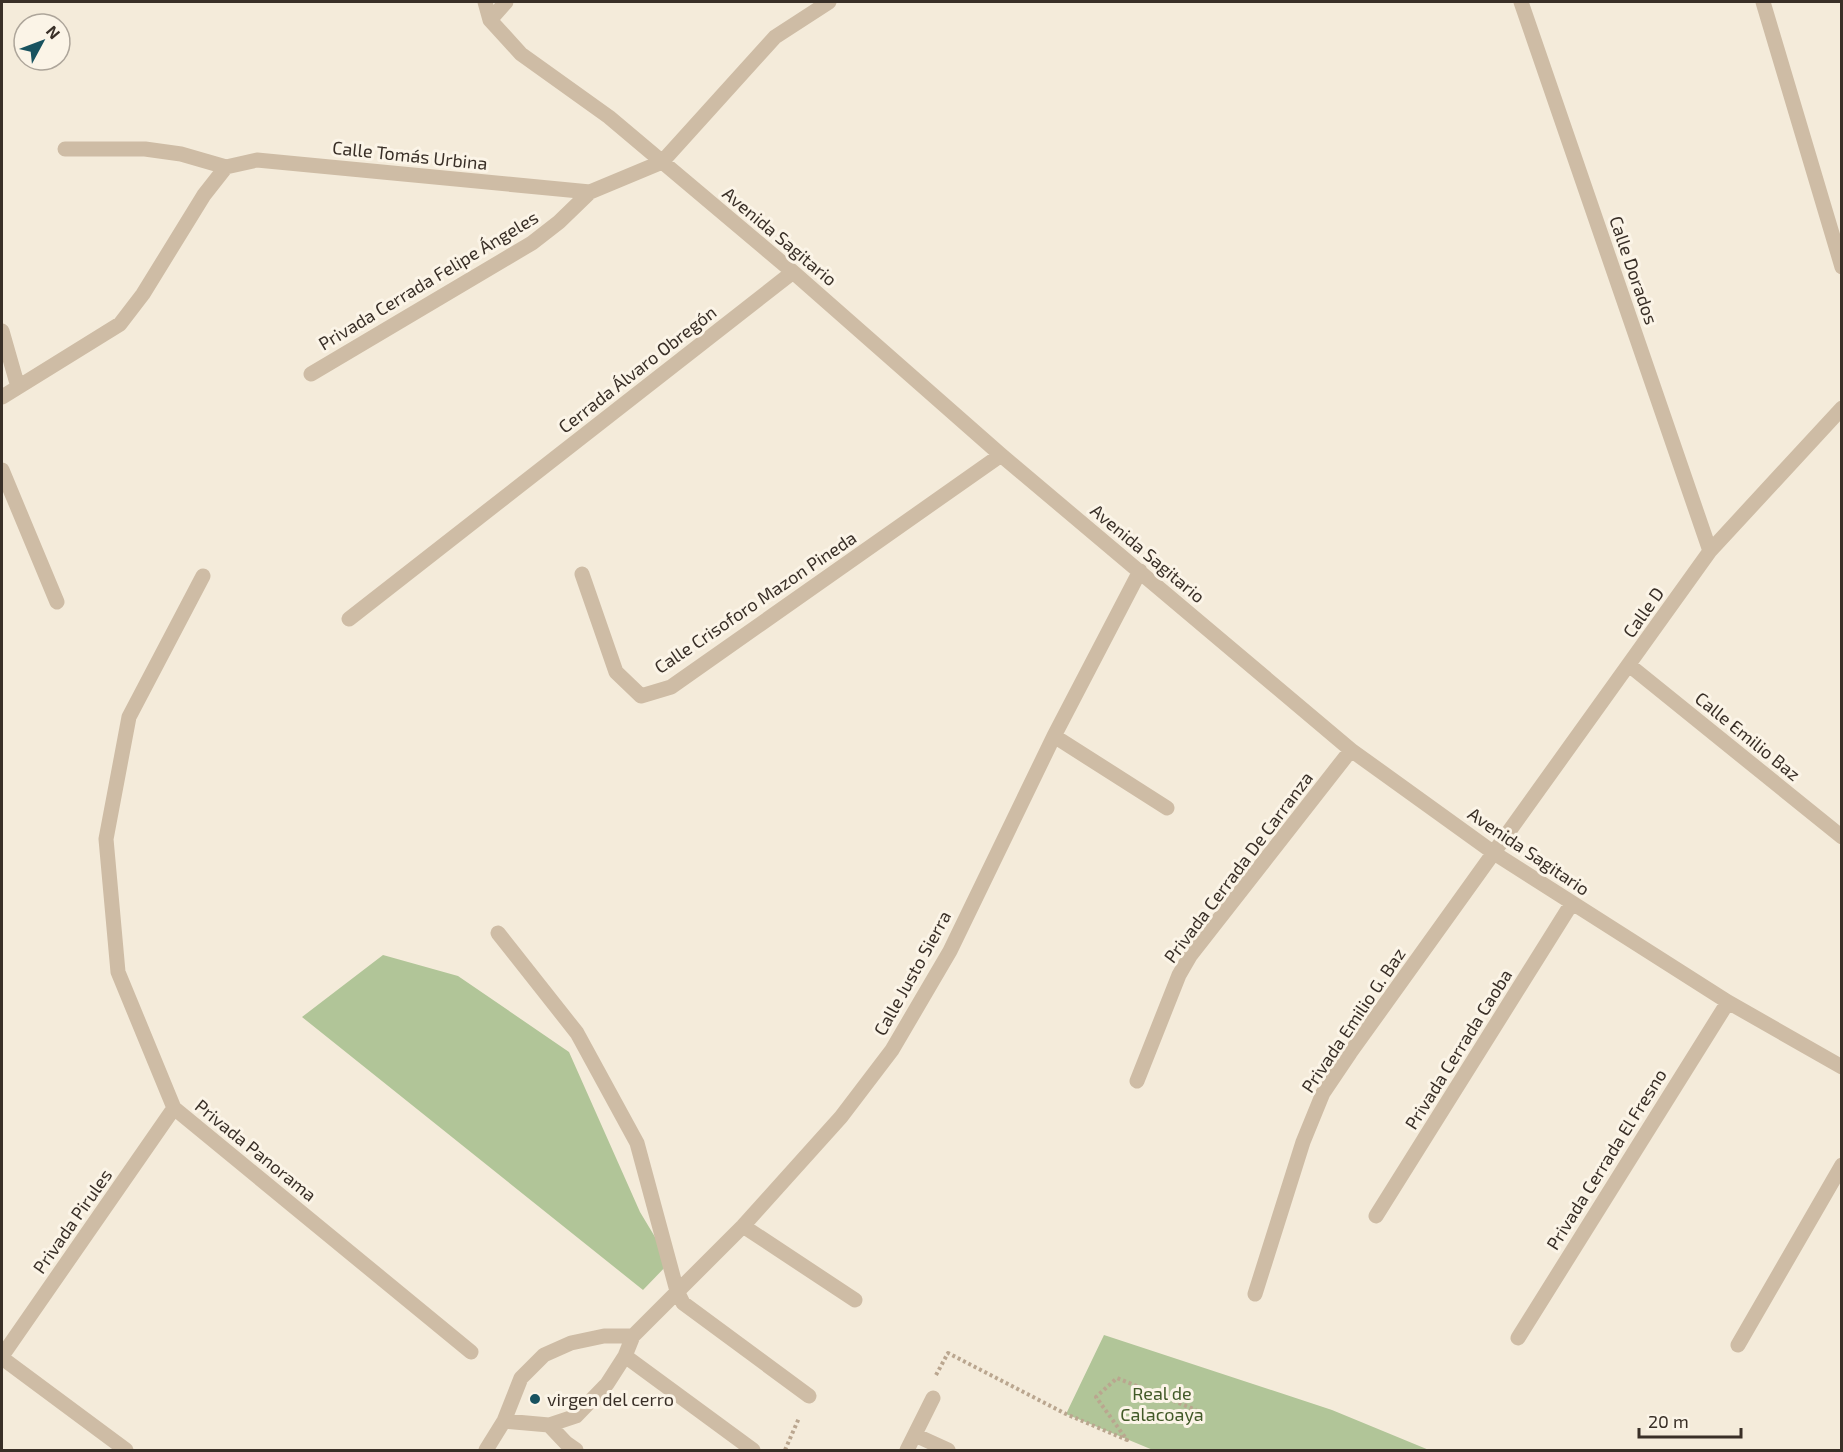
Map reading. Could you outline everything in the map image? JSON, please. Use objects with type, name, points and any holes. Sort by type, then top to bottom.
[{"type":"street","name":"Avenida Sagitario","points":[[485,2],[490,20],[520,54],[609,117],[794,272],[1001,455],[1352,750],[1494,853],[1728,1002],[1842,1067]]},
{"type":"street","points":[[490,20],[506,2]]},
{"type":"street","points":[[590,192],[662,162],[775,37],[829,2]]},
{"type":"street","name":"Calle Dorados","points":[[1521,2],[1710,551]]},
{"type":"street","points":[[1762,2],[1842,267]]},
{"type":"street","points":[[2,397],[120,324],[143,294],[204,195],[226,167],[181,154],[145,148],[65,149]]},
{"type":"street","name":"Calle Tomás Urbina","points":[[226,167],[257,160],[590,192]]},
{"type":"street","name":"Privada Cerrada Felipe Ángeles","points":[[310,374],[532,243],[559,222],[590,192]]},
{"type":"street","name":"Cerrada Álvaro Obregón","points":[[349,619],[794,272]]},
{"type":"street","points":[[2,331],[18,387]]},
{"type":"street","name":"Calle D","points":[[1494,853],[1710,551],[1842,408]]},
{"type":"street","name":"Calle Crisoforo Mazon Pineda","points":[[582,574],[616,672],[641,696],[671,687],[1001,455]]},
{"type":"street","points":[[2,470],[57,602]]},
{"type":"street","name":"Calle Justo Sierra","points":[[504,1421],[549,1425],[576,1416],[607,1384],[625,1356],[633,1336],[743,1226],[841,1118],[892,1050],[950,951],[1054,736],[1140,571]]},
{"type":"street","name":"Privada Panorama","points":[[202,576],[129,717],[106,839],[118,972],[174,1108],[471,1352]]},
{"type":"street","name":"Calle Emilio Baz","points":[[1629,665],[1842,837]]},
{"type":"street","points":[[1054,736],[1167,808]]},
{"type":"street","name":"Privada Cerrada De Carranza","points":[[1137,1081],[1179,975],[1190,956],[1352,750]]},
{"type":"street","name":"Privada Emilio G. Baz","points":[[1255,1294],[1303,1142],[1323,1093],[1494,853]]},
{"type":"street","name":"Privada Cerrada Caoba","points":[[1376,1216],[1572,903]]},
{"type":"street","points":[[498,933],[577,1033],[637,1143],[677,1291],[683,1303],[809,1396]]},
{"type":"street","name":"Privada Cerrada El Fresno","points":[[1518,1338],[1728,1002]]},
{"type":"street","name":"Privada Pirules","points":[[2,1357],[174,1108]]},
{"type":"street","points":[[1738,1345],[1842,1165]]},
{"type":"street","points":[[743,1226],[855,1300]]},
{"type":"street","points":[[486,1450],[504,1421],[521,1378],[544,1355],[571,1343],[604,1336],[633,1336]]},
{"type":"street","points":[[625,1356],[753,1450]]},
{"type":"street","points":[[2,1357],[126,1450]]},
{"type":"street","points":[[907,1450],[933,1398]]},
{"type":"street","points":[[549,1425],[576,1450]]},
{"type":"street","points":[[915,1435],[948,1450]]},
{"type":"path","points":[[933,1380],[948,1353],[1066,1414],[1127,1440],[1096,1397],[1117,1378],[1196,1410]]},
{"type":"path","points":[[785,1450],[809,1396]]},
{"type":"green space","points":[[383,955],[458,976],[569,1052],[640,1212],[670,1262],[643,1290],[302,1017]]},
{"type":"green space","name":"Real de Calacoaya","points":[[1104,1335],[1332,1410],[1429,1450],[1153,1450],[1066,1414]]},
{"type":"place","name":"virgen del cerro","points":[[535,1399]]}]
